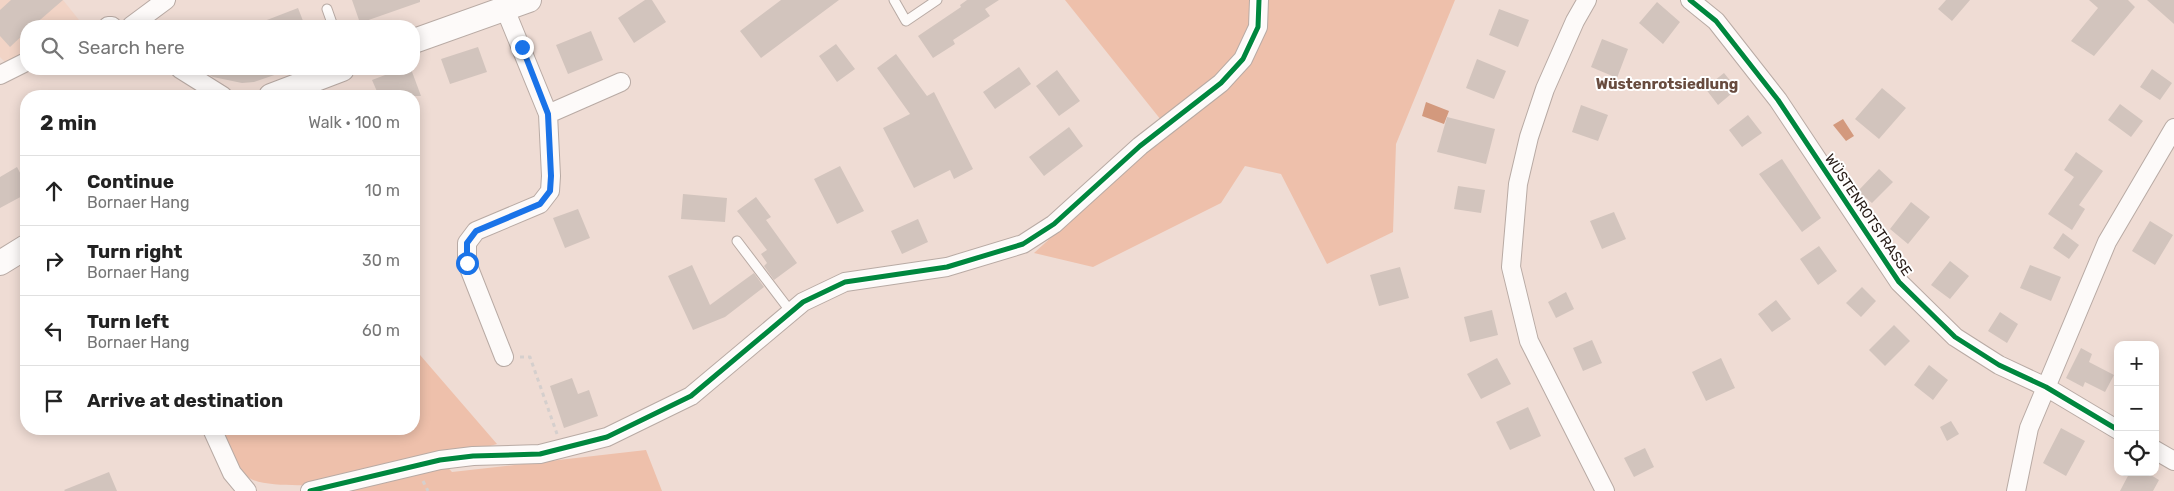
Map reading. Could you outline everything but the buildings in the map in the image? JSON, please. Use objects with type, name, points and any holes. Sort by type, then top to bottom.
[{"type":"main road","points":[[420,39],[529,0]]},
{"type":"main road","points":[[287,90],[326,75]]},
{"type":"main road","points":[[0,263],[20,251]]},
{"type":"street","points":[[139,20],[166,0]]},
{"type":"street","points":[[310,491],[440,460],[473,456],[540,454],[607,437],[691,396],[803,302],[845,282],[947,267],[1023,244],[1048,228],[1140,146],[1220,82],[1243,59],[1258,27],[1259,0]]},
{"type":"street","points":[[1587,0],[1575,21],[1545,89],[1529,137],[1518,184],[1511,266],[1529,341],[1605,491]]},
{"type":"street","name":"WÜSTENROTSTRASSE","points":[[1690,0],[1716,22],[1778,100],[1899,282],[1955,337],[1999,365],[2046,387],[2114,428]]},
{"type":"street","points":[[504,357],[467,263],[467,243],[476,231],[540,204],[550,191],[551,176],[548,114],[505,9]]},
{"type":"street","points":[[0,75],[20,65]]},
{"type":"street","points":[[190,75],[213,90]]},
{"type":"street","points":[[548,114],[621,82]]},
{"type":"street","points":[[2016,491],[2029,428],[2107,242],[2174,128]]},
{"type":"street","points":[[215,435],[232,473],[247,491]]},
{"type":"street","points":[[2159,452],[2174,461]]},
{"type":"lane","points":[[894,0],[906,21],[937,0]]},
{"type":"lane","points":[[327,9],[331,20]]},
{"type":"lane","points":[[737,240],[791,312]]},
{"type":"path","points":[[504,357],[530,357],[562,449]]},
{"type":"shaded area","points":[[0,0],[63,0],[79,20],[20,20],[20,55],[6,63],[0,57]]},
{"type":"shaded area","points":[[1065,0],[1455,0],[1396,144],[1393,232],[1327,264],[1281,174],[1245,166],[1221,203],[1093,267],[1034,253],[1169,130]]},
{"type":"shaded area","points":[[1426,102],[1449,111],[1444,124],[1422,116]]},
{"type":"shaded area","points":[[1843,119],[1854,136],[1846,141],[1833,125]]},
{"type":"shaded area","points":[[420,355],[497,444],[441,460],[452,472],[646,450],[662,491],[310,491],[316,485],[280,485],[254,480],[243,472],[225,435],[420,435]]},
{"type":"cycle path","points":[[310,491],[440,460],[473,456],[540,454],[607,437],[691,396],[803,302],[845,282],[947,267],[1023,244],[1054,224],[1140,146],[1221,83],[1243,59],[1258,27],[1259,0]]},
{"type":"cycle path","points":[[1690,0],[1716,21],[1778,100],[1899,282],[1955,337],[1999,365],[2046,387],[2114,428]]},
{"type":"district","name":"Wüstenrotsiedlung","points":[[1667,84]]},
{"type":"route","points":[[467,263],[467,243],[476,231],[540,204],[550,191],[548,114],[522,47]]}]
